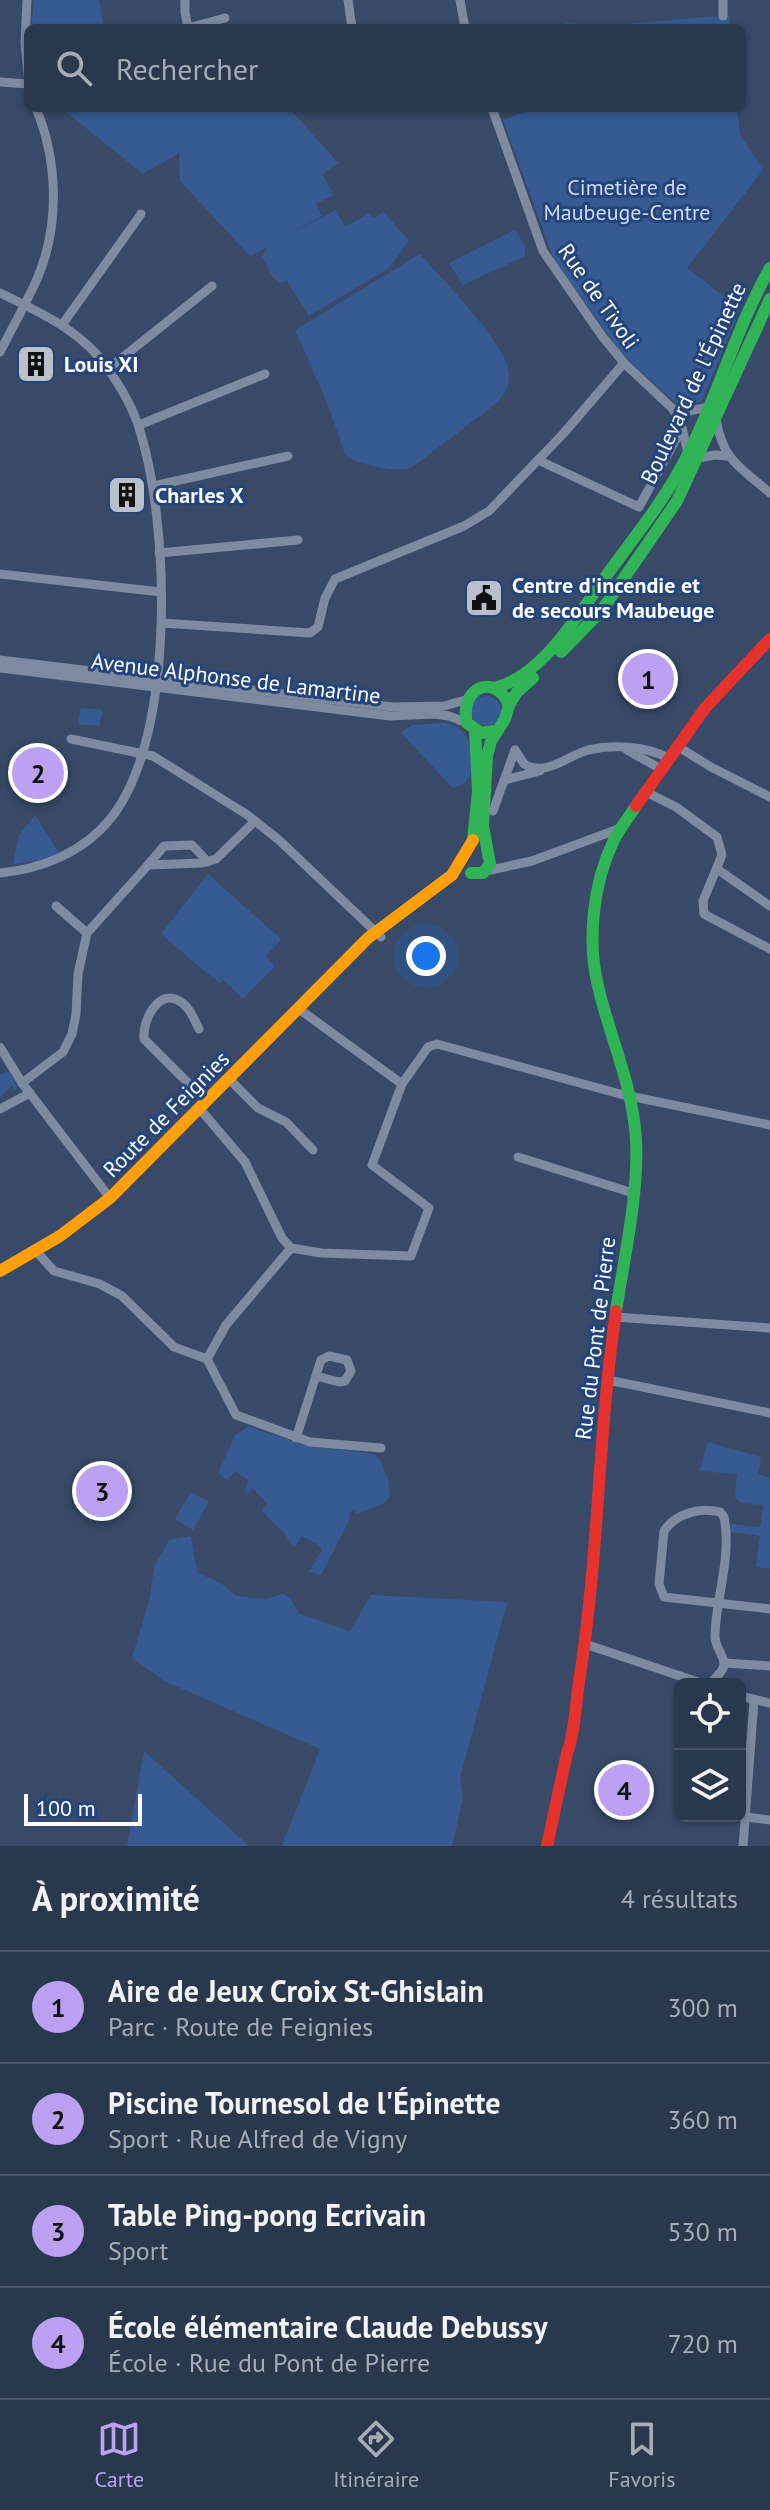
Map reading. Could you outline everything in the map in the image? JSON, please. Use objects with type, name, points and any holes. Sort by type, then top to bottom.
[{"type":"street","points":[[26,24],[27,0]]},
{"type":"street","points":[[185,0],[186,24]]},
{"type":"street","points":[[348,0],[351,24]]},
{"type":"street","points":[[460,0],[464,24]]},
{"type":"street","points":[[723,0],[723,16]]},
{"type":"street","points":[[203,24],[225,18]]},
{"type":"street","points":[[0,82],[24,84]]},
{"type":"street","points":[[0,352],[37,279],[47,247],[52,215],[51,163],[38,112]]},
{"type":"street","name":"Rue de Tivoli","points":[[493,112],[543,251],[624,363],[673,409]]},
{"type":"street","points":[[62,325],[141,214]]},
{"type":"street","name":"Boulevard de l'Épinette","points":[[712,413],[755,295],[770,268]]},
{"type":"street","points":[[108,369],[212,286]]},
{"type":"street","points":[[0,293],[62,325],[78,337],[108,369],[139,425],[153,486],[162,623],[157,682],[144,752],[113,816],[71,853],[30,869],[0,873]]},
{"type":"street","name":"Boulevard de l'Épinette","points":[[509,705],[517,692],[607,603],[677,501],[712,413],[770,299]]},
{"type":"street","points":[[162,623],[310,633],[318,627],[325,598],[335,579],[464,526],[489,511],[624,363]]},
{"type":"street","points":[[139,425],[265,374]]},
{"type":"street","points":[[673,409],[712,413],[727,456],[770,493]]},
{"type":"street","points":[[673,409],[693,456],[727,456]]},
{"type":"street","points":[[538,460],[639,507],[682,428]]},
{"type":"street","points":[[153,486],[288,456]]},
{"type":"street","name":"Boulevard de l'Épinette","points":[[494,688],[511,684],[521,677],[564,636],[693,456]]},
{"type":"street","points":[[159,553],[298,540]]},
{"type":"street","points":[[0,574],[161,592]]},
{"type":"street","points":[[495,731],[488,747],[483,834],[488,860],[479,874],[471,873],[463,861],[471,848],[479,847],[488,860],[515,866],[614,833],[705,708],[770,639]]},
{"type":"street","name":"Avenue Alphonse de Lamartine","points":[[0,660],[378,715],[449,716],[471,726]]},
{"type":"street","name":"Avenue Alphonse de Lamartine","points":[[0,668],[392,707],[449,706],[465,700]]},
{"type":"street","points":[[471,726],[489,733],[495,731],[507,721],[509,705],[506,698],[494,688],[474,690],[465,700],[464,715],[478,748],[471,848]]},
{"type":"street","points":[[71,739],[144,752],[255,821],[378,934]]},
{"type":"street","points":[[677,746],[770,797]]},
{"type":"street","points":[[624,748],[661,769]]},
{"type":"street","points":[[504,780],[545,769],[588,751],[649,749],[668,758]]},
{"type":"street","points":[[493,811],[515,750],[524,764],[545,769]]},
{"type":"street","points":[[646,792],[676,807],[717,837],[722,855],[703,901],[704,914],[770,949]]},
{"type":"street","points":[[148,865],[216,859],[255,821]]},
{"type":"street","name":"Rue du Pont de Pierre","points":[[547,1846],[567,1753],[573,1739],[572,1724],[585,1644],[608,1380],[633,1193],[636,1142],[630,1095],[601,1001],[594,964],[594,912],[614,833]]},
{"type":"street","points":[[594,840],[607,856]]},
{"type":"street","points":[[22,1083],[63,1052],[72,1034],[80,963],[87,933],[164,846],[192,845],[208,862]]},
{"type":"street","name":"Route de Feignies","points":[[0,1271],[36,1251],[110,1198],[345,964],[450,877],[463,861]]},
{"type":"street","points":[[717,869],[770,906]]},
{"type":"street","name":"Route de Feignies","points":[[378,934],[471,873]]},
{"type":"street","points":[[56,906],[87,933]]},
{"type":"street","points":[[199,1029],[180,1000],[170,998],[159,1002],[146,1017],[143,1027],[144,1039],[203,1106],[245,1162],[282,1238],[291,1248],[321,1253],[411,1256],[429,1208],[372,1165],[402,1084],[428,1047],[437,1044],[630,1095],[770,1125]]},
{"type":"street","points":[[299,1009],[402,1084]]},
{"type":"street","points":[[0,1047],[22,1083],[110,1198]]},
{"type":"street","points":[[229,1079],[258,1108],[286,1122],[313,1150]]},
{"type":"street","points":[[0,1109],[30,1093]]},
{"type":"street","points":[[518,1157],[633,1193]]},
{"type":"street","points":[[207,1359],[226,1325],[291,1248]]},
{"type":"street","points":[[36,1251],[54,1271],[100,1284],[122,1296],[174,1347],[207,1359],[236,1415],[296,1438],[348,1447],[381,1448]]},
{"type":"street","points":[[615,1317],[770,1328]]},
{"type":"street","points":[[296,1438],[316,1376]]},
{"type":"street","points":[[608,1380],[770,1413]]},
{"type":"street","points":[[713,1678],[724,1663],[715,1636],[720,1605],[726,1562],[724,1517],[720,1512],[697,1509],[667,1525],[659,1584],[661,1593],[670,1599],[720,1605],[770,1609]]},
{"type":"street","points":[[585,1644],[689,1678]]},
{"type":"street","points":[[724,1663],[770,1666]]},
{"type":"street","points":[[746,1698],[770,1703]]},
{"type":"street","points":[[754,1701],[746,1817],[770,1820]]},
{"type":"street","points":[[743,1846],[745,1822]]},
{"type":"green space","points":[[34,0],[99,0],[103,24],[31,24]]},
{"type":"green space","points":[[729,15],[730,24],[626,24]]},
{"type":"green space","points":[[66,112],[293,112],[338,163],[323,174],[333,195],[316,204],[322,216],[288,235],[336,210],[345,227],[369,213],[373,218],[384,212],[409,241],[389,268],[309,316],[287,281],[280,283],[273,278],[262,256],[267,247],[250,256],[180,181],[179,153],[143,174]]},
{"type":"green space","name":"Cimetière de Maubeuge-Centre","points":[[525,112],[737,112],[740,135],[763,170],[687,268],[740,309],[701,402],[677,404],[623,356],[554,259],[503,120]]},
{"type":"green space","points":[[515,230],[525,246],[525,256],[463,285],[449,263]]},
{"type":"green space","points":[[420,254],[498,347],[506,362],[508,383],[497,403],[411,468],[376,467],[345,454],[326,400],[295,330]]},
{"type":"green space","points":[[486,696],[497,700],[501,711],[497,722],[486,726],[475,722],[471,711],[475,700]]},
{"type":"green space","points":[[81,708],[103,710],[99,726],[78,724]]},
{"type":"green space","points":[[447,723],[466,736],[473,772],[464,784],[453,788],[401,733],[412,725]]},
{"type":"green space","points":[[35,815],[59,853],[13,864],[19,835]]},
{"type":"green space","points":[[208,874],[281,939],[266,956],[275,966],[243,999],[223,980],[219,983],[161,934]]},
{"type":"green space","points":[[9,1071],[17,1087],[15,1090],[12,1086],[0,1096],[0,1075]]},
{"type":"green space","points":[[248,1426],[303,1445],[374,1454],[381,1461],[390,1497],[384,1503],[356,1514],[355,1511],[349,1512],[350,1519],[321,1575],[309,1572],[322,1549],[317,1544],[301,1536],[295,1547],[262,1510],[267,1503],[252,1488],[248,1494],[244,1490],[249,1480],[235,1471],[228,1480],[220,1475],[235,1435]]},
{"type":"green space","points":[[707,1442],[761,1457],[758,1474],[770,1478],[770,1569],[756,1567],[760,1536],[730,1532],[731,1524],[760,1527],[763,1505],[741,1503],[735,1497],[737,1474],[700,1471]]},
{"type":"green space","points":[[109,1482],[131,1493],[132,1501],[128,1506],[119,1508],[98,1501],[93,1492],[94,1485]]},
{"type":"green space","points":[[191,1492],[209,1502],[193,1530],[175,1519]]},
{"type":"green space","points":[[191,1536],[197,1572],[222,1584],[236,1596],[266,1599],[283,1594],[290,1598],[300,1614],[350,1631],[371,1595],[507,1602],[460,1778],[463,1798],[452,1846],[282,1846],[320,1749],[164,1681],[132,1658],[150,1597],[154,1567],[169,1540]]},
{"type":"green space","points":[[144,1751],[249,1846],[127,1846]]},
{"type":"traffic: fast","points":[[494,688],[525,673],[553,648],[666,493],[686,458],[747,314],[770,268]]},
{"type":"traffic: fast","points":[[561,652],[602,610],[677,501],[770,299]]},
{"type":"traffic: fast","points":[[509,705],[517,692],[533,678]]},
{"type":"traffic: fast","points":[[471,873],[483,873],[490,864],[483,826],[487,756],[509,705],[495,689],[479,688],[468,701],[467,723],[481,733],[495,731]]},
{"type":"traffic: fast","points":[[473,840],[478,791],[475,730]]},
{"type":"traffic: fast","points":[[616,1311],[633,1203],[636,1140],[626,1081],[598,986],[593,932],[597,894],[606,858],[615,837],[636,806]]},
{"type":"traffic: slow","points":[[0,1271],[60,1236],[110,1198],[368,938],[452,875],[473,840]]},
{"type":"traffic: jam","points":[[636,806],[705,708],[770,639]]},
{"type":"traffic: jam","points":[[547,1846],[572,1736],[586,1630],[605,1402],[616,1311]]},
{"type":"place","name":"Louis XI","points":[[36,364]]},
{"type":"place","name":"Charles X","points":[[127,495]]},
{"type":"place","name":"Centre d'incendie et de secours Maubeuge","points":[[484,598]]},
{"type":"place","name":"Aire de Jeux Croix St-Ghislain","points":[[648,679]]},
{"type":"place","name":"Piscine Tournesol de l'Épinette","points":[[38,773]]},
{"type":"place","name":"Table Ping-pong Ecrivain","points":[[102,1491]]},
{"type":"place","name":"École élémentaire Claude Debussy","points":[[624,1790]]}]
